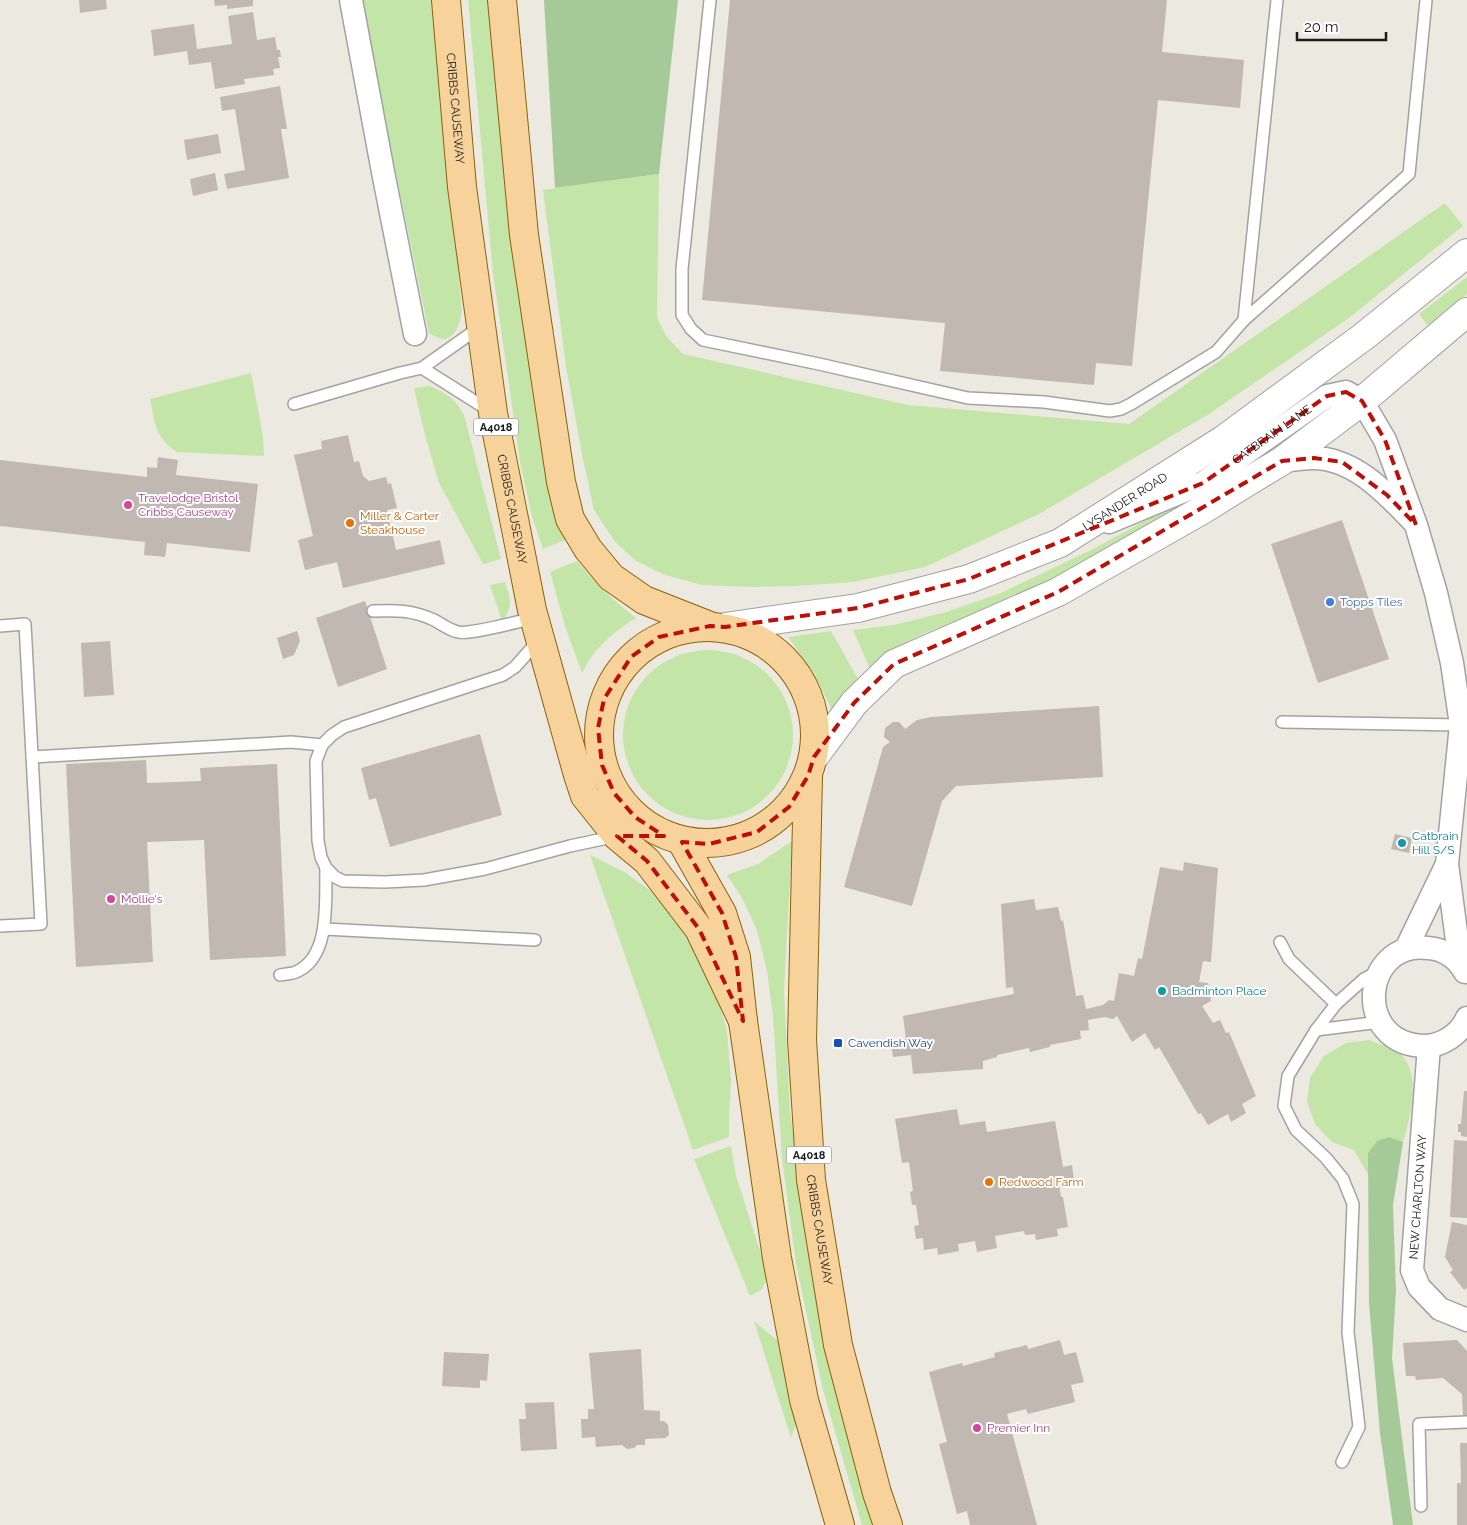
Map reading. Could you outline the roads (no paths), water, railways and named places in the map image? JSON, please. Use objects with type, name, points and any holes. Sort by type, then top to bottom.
[{"type":"main road","name":"CRIBBS CAUSEWAY","points":[[446,0],[462,187],[493,413],[537,628],[578,775],[585,796],[617,836]]},
{"type":"main road","name":"A4018","points":[[502,0],[524,235],[561,482],[570,519],[588,548],[611,577],[644,600],[766,644],[800,678],[813,710],[811,767],[789,807],[757,832],[709,844],[672,838],[617,836]]},
{"type":"main road","name":"A4018","points":[[718,627],[659,637],[631,657],[604,699],[598,728],[602,765],[614,793],[635,817],[672,838],[722,913],[736,957],[743,1021],[777,1258],[804,1400],[840,1525]]},
{"type":"main road","name":"CRIBBS CAUSEWAY","points":[[811,767],[802,1040],[811,1180],[838,1345],[877,1493],[888,1525]]},
{"type":"main road","name":"A4018","points":[[617,836],[647,862],[698,929],[743,1021]]},
{"type":"street","points":[[351,0],[415,334]]},
{"type":"street","name":"LYSANDER ROAD","points":[[718,627],[858,608],[969,579],[1060,543],[1222,440],[1363,337],[1467,253]]},
{"type":"street","points":[[811,767],[854,703],[894,664],[1058,592],[1202,510],[1282,461],[1362,401],[1467,312]]},
{"type":"street","name":"CATBRAIN LANE","points":[[1060,543],[1203,483],[1327,396],[1346,392],[1362,401]]},
{"type":"street","points":[[1362,401],[1385,440],[1416,525],[1436,593],[1464,727],[1447,864],[1463,969]]},
{"type":"street","points":[[1282,461],[1314,458],[1342,462],[1382,490],[1416,525]]},
{"type":"street","points":[[1406,949],[1447,864]]},
{"type":"street","points":[[1463,969],[1448,954],[1436,948],[1406,949],[1391,958],[1380,971],[1375,983],[1374,1010],[1389,1034],[1401,1042],[1415,1046],[1429,1046],[1444,1042],[1456,1033],[1467,1018]]},
{"type":"street","name":"NEW CHARLTON WAY","points":[[1429,1046],[1412,1270],[1419,1287],[1440,1309],[1467,1320]]},
{"type":"lane","points":[[710,0],[682,269],[682,315],[691,329],[704,340],[968,398],[1044,402],[1110,411],[1121,409],[1131,404],[1216,352],[1244,320],[1409,174],[1426,0]]},
{"type":"lane","points":[[1244,320],[1277,0]]},
{"type":"lane","points":[[294,404],[422,368],[481,326]]},
{"type":"lane","points":[[422,368],[493,413]]},
{"type":"lane","points":[[373,611],[399,610],[411,612],[422,615],[449,629],[463,633],[537,628]]},
{"type":"lane","points":[[0,626],[25,624],[41,924],[0,926]]},
{"type":"lane","points":[[537,628],[515,667],[503,675],[344,727],[322,745],[316,761],[318,841],[321,857],[326,868],[335,877],[343,881],[385,882],[424,880],[485,869],[570,846],[617,836]]},
{"type":"lane","points":[[1282,722],[1464,727]]},
{"type":"lane","points":[[32,757],[291,742],[322,745]]},
{"type":"lane","points":[[280,975],[298,972],[306,966],[319,950],[325,929],[326,868]]},
{"type":"lane","points":[[325,929],[535,940]]},
{"type":"lane","points":[[1280,942],[1289,959],[1336,1004]]},
{"type":"lane","points":[[1342,1462],[1359,1427],[1348,1332],[1353,1204],[1343,1179],[1326,1158],[1296,1130],[1284,1106],[1288,1076],[1316,1030],[1336,1004],[1364,980],[1380,971]]},
{"type":"lane","points":[[1316,1030],[1380,1022]]},
{"type":"lane","points":[[1421,1506],[1419,1424],[1467,1422]]},
{"type":"place","name":"Travelodge Bristol Cribbs Causeway","points":[[128,505]]},
{"type":"place","name":"Miller & Carter Steakhouse","points":[[350,523]]},
{"type":"place","name":"Topps Tiles","points":[[1330,602]]},
{"type":"place","name":"Catbrain Hill S/S","points":[[1402,843]]},
{"type":"place","name":"Mollie's","points":[[111,899]]},
{"type":"place","name":"Badminton Place","points":[[1162,991]]},
{"type":"place","name":"Cavendish Way","points":[[838,1043]]},
{"type":"place","name":"Redwood Farm","points":[[989,1182]]},
{"type":"place","name":"Premier Inn","points":[[977,1428]]}]
